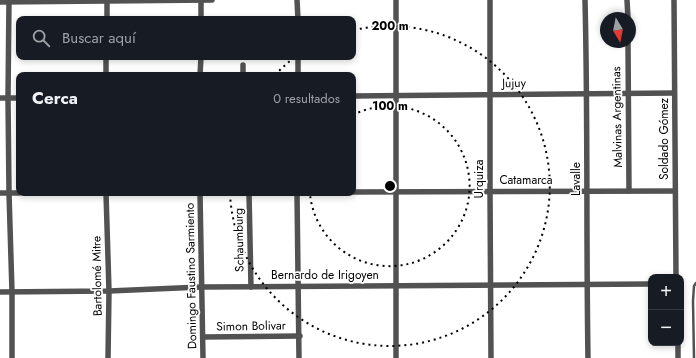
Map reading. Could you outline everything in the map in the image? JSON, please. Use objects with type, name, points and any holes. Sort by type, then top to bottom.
[{"type":"street","points":[[107,0],[107,16]]},
{"type":"street","points":[[201,0],[201,16]]},
{"type":"street","points":[[0,2],[212,0]]},
{"type":"street","points":[[297,0],[298,16]]},
{"type":"street","points":[[396,0],[396,358]]},
{"type":"street","name":"Urquiza","points":[[490,0],[491,358]]},
{"type":"street","name":"Lavalle","points":[[585,0],[587,93],[588,358]]},
{"type":"street","points":[[627,0],[628,12]]},
{"type":"street","name":"Soldado Gómez","points":[[674,0],[676,274]]},
{"type":"street","points":[[8,1],[12,358]]},
{"type":"street","name":"Malvinas Argentinas","points":[[628,48],[629,191]]},
{"type":"street","points":[[106,60],[106,72]]},
{"type":"street","points":[[200,60],[200,72]]},
{"type":"street","points":[[298,60],[298,72]]},
{"type":"street","points":[[243,65],[243,72]]},
{"type":"street","name":"Jujuy","points":[[356,96],[674,93]]},
{"type":"street","points":[[0,98],[16,98]]},
{"type":"street","name":"Catamarca","points":[[356,192],[675,191]]},
{"type":"street","points":[[0,193],[16,192]]},
{"type":"street","name":"Bartolomé Mitre","points":[[106,196],[108,358]]},
{"type":"street","name":"Domingo Faustino Sarmiento","points":[[200,196],[203,358]]},
{"type":"street","name":"Schaumburg","points":[[250,196],[251,287]]},
{"type":"street","points":[[297,196],[300,336],[299,358]]},
{"type":"street","name":"Bernardo de Irigoyen","points":[[0,292],[108,291],[202,287],[648,284]]},
{"type":"street","name":"Simon Bolivar","points":[[203,337],[300,336]]},
{"type":"street","points":[[678,346],[678,358]]},
{"type":"lane","points":[[694,358],[693,302],[694,286],[696,283]]}]
